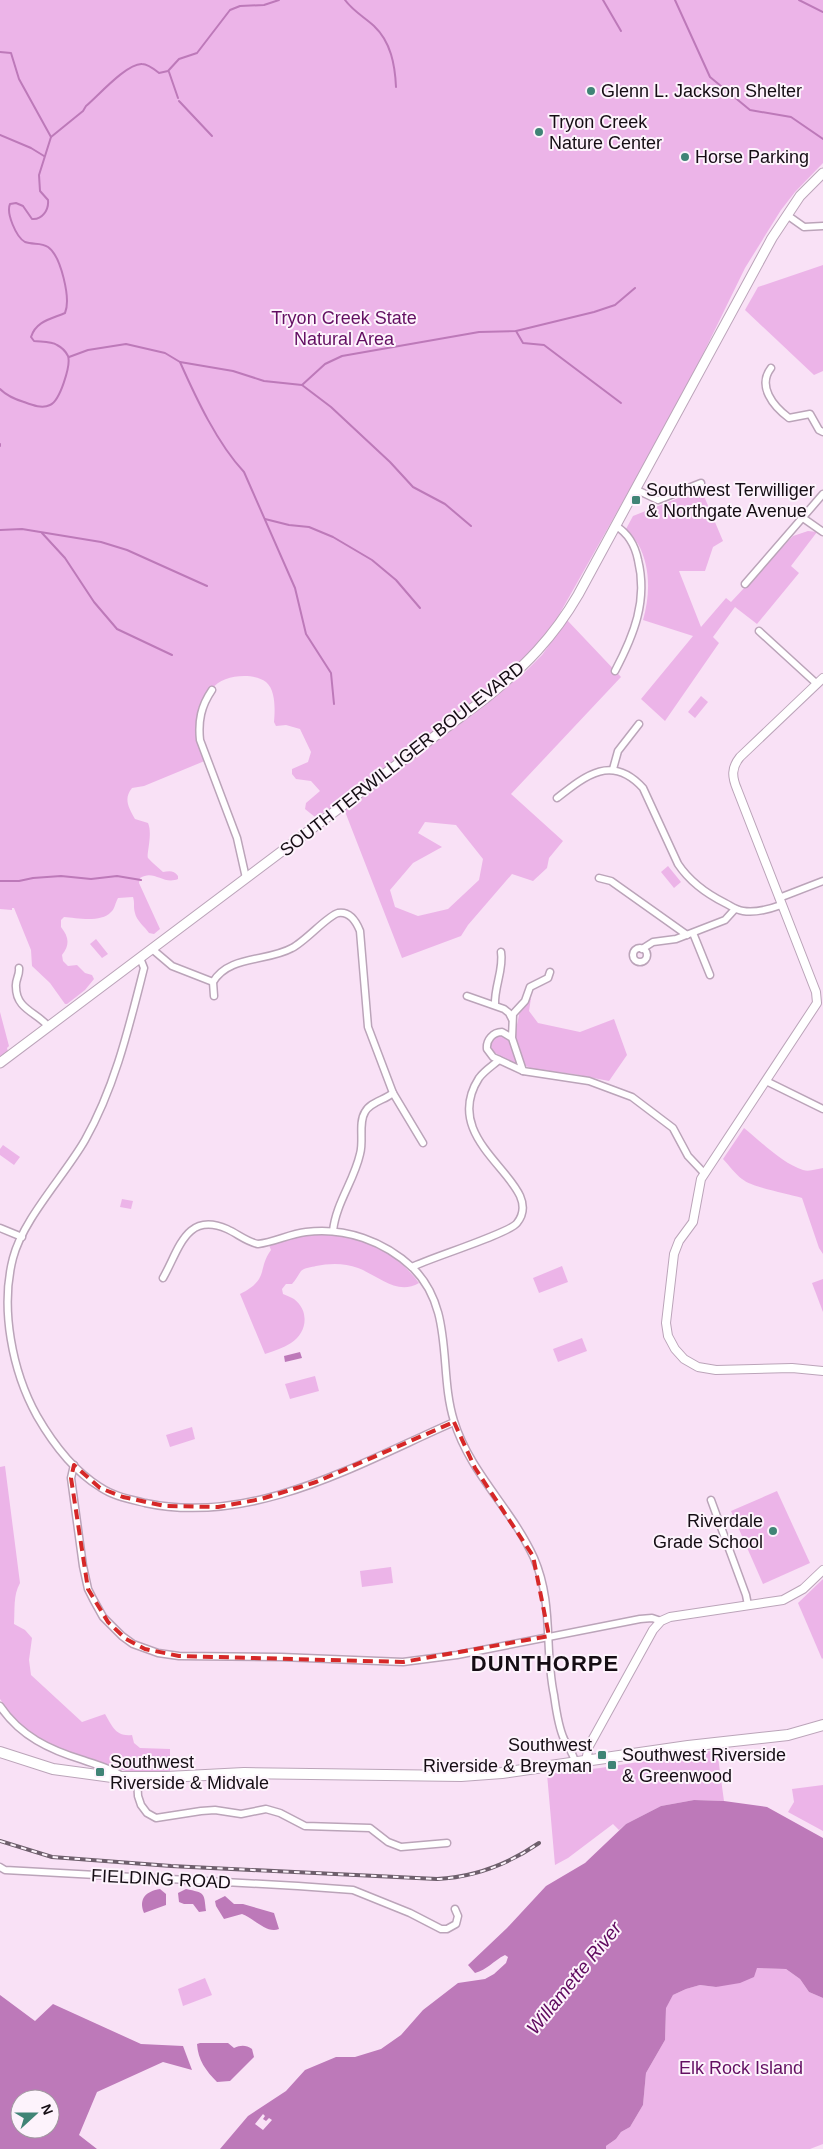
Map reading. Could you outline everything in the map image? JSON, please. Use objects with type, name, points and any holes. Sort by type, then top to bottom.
[{"type":"main road","name":"SOUTH TERWILLIGER BOULEVARD","points":[[0,1063],[487,697],[525,665],[546,643],[565,616],[616,526],[772,238],[805,191],[823,173]]},
{"type":"main road","points":[[0,1752],[20,1760],[62,1771],[124,1778],[277,1773],[475,1776],[788,1735],[823,1725]]},
{"type":"street","points":[[787,215],[804,227],[823,226]]},
{"type":"street","points":[[771,368],[765,378],[765,390],[768,396],[789,418],[810,414],[821,431]]},
{"type":"street","points":[[635,488],[658,500],[701,483]]},
{"type":"street","points":[[745,584],[823,494]]},
{"type":"street","points":[[803,518],[823,532]]},
{"type":"street","points":[[615,671],[636,625],[641,605],[642,584],[636,549],[626,533],[616,526]]},
{"type":"street","points":[[759,631],[820,681],[744,752],[733,770],[736,789],[816,992],[817,1002],[704,1173],[699,1184],[692,1222],[679,1241],[673,1257],[666,1319],[667,1332],[673,1347],[687,1362],[706,1369],[792,1368],[823,1371]]},
{"type":"street","points":[[212,690],[201,710],[198,728],[200,740],[237,838],[246,878]]},
{"type":"street","points":[[613,769],[618,750],[639,724]]},
{"type":"street","points":[[557,798],[585,777],[613,769],[636,781],[643,788],[667,842],[685,874],[709,895],[736,909],[751,911],[780,902],[823,881]]},
{"type":"street","points":[[599,878],[611,881],[690,934],[710,975]]},
{"type":"street","points":[[642,949],[653,942],[690,934],[725,920],[736,909]]},
{"type":"street","points":[[214,996],[213,982],[220,972],[228,966],[272,956],[292,948],[329,918],[338,913],[348,914],[356,920],[360,931],[368,1027],[393,1093],[423,1143]]},
{"type":"street","points":[[152,949],[172,966],[213,982]]},
{"type":"street","points":[[495,1005],[495,993],[502,963],[501,952]]},
{"type":"street","points":[[140,958],[144,968],[113,1078],[88,1135],[22,1237],[12,1260],[8,1315],[12,1342],[24,1386],[35,1413],[74,1465],[95,1484],[112,1494],[151,1504],[206,1508],[261,1499],[294,1489],[342,1472],[454,1422]]},
{"type":"street","points":[[20,968],[16,984],[18,1000],[26,1010],[38,1016],[48,1026]]},
{"type":"street","points":[[523,1070],[512,1038],[512,1019],[516,1010],[526,999],[529,988],[548,978],[550,972]]},
{"type":"street","points":[[467,996],[507,1010],[512,1019]]},
{"type":"street","points":[[512,1038],[500,1032],[493,1034],[488,1040],[488,1052],[499,1060],[523,1070],[589,1081],[632,1097],[673,1128],[688,1156],[704,1173]]},
{"type":"street","points":[[412,1268],[501,1232],[517,1224],[521,1215],[523,1202],[518,1189],[486,1152],[470,1121],[472,1092],[481,1076],[499,1060]]},
{"type":"street","points":[[766,1081],[823,1109]]},
{"type":"street","points":[[333,1231],[338,1210],[361,1153],[364,1114],[371,1105],[384,1100],[393,1093]]},
{"type":"street","points":[[163,1278],[180,1243],[192,1228],[210,1224],[258,1244],[306,1232],[333,1231],[365,1238],[382,1246],[412,1268],[428,1288],[438,1312],[444,1337],[447,1387],[454,1422],[464,1450],[474,1468],[518,1529],[533,1556],[545,1591],[553,1693],[563,1735],[575,1762]]},
{"type":"street","points":[[0,1228],[22,1237]]},
{"type":"street","points":[[74,1465],[71,1478],[85,1579],[96,1606],[108,1622],[126,1640],[151,1651],[174,1656],[234,1656],[403,1662],[457,1655],[647,1618],[661,1621],[678,1615],[777,1601],[790,1597],[806,1586],[823,1570]]},
{"type":"street","points":[[711,1500],[748,1605]]},
{"type":"street","points":[[586,1761],[589,1746],[643,1646],[661,1621]]},
{"type":"street","points":[[0,1706],[20,1729],[46,1746],[112,1770],[124,1778]]},
{"type":"street","points":[[137,1778],[138,1796],[141,1805],[147,1813],[156,1818],[201,1811],[215,1810],[241,1814],[266,1809],[280,1813],[305,1826],[370,1828],[388,1842],[401,1847],[447,1843]]},
{"type":"street","name":"FIELDING ROAD","points":[[0,1867],[5,1870],[322,1889],[341,1888],[353,1890],[410,1913],[441,1929],[447,1929],[456,1924],[458,1916],[456,1909]]},
{"type":"highlighted area","points":[[454,1422],[475,1468],[533,1556],[549,1636],[403,1662],[179,1656],[145,1649],[126,1639],[108,1622],[88,1589],[71,1478],[74,1465],[100,1488],[123,1497],[165,1506],[218,1507],[261,1499],[316,1482]]},
{"type":"green space","name":"Tryon Creek State Natural Area","points":[[0,0],[823,0],[823,163],[795,192],[781,210],[745,268],[684,393],[551,629],[511,671],[341,803],[315,817],[305,809],[306,803],[320,791],[311,781],[296,779],[292,774],[292,769],[308,762],[311,752],[300,729],[286,725],[276,726],[274,722],[275,712],[272,690],[266,682],[245,676],[230,678],[217,684],[208,695],[199,718],[200,733],[207,760],[144,786],[132,788],[127,800],[135,819],[148,823],[150,833],[148,858],[163,872],[173,872],[178,876],[178,879],[173,880],[150,875],[140,878],[139,883],[160,929],[154,934],[149,933],[136,916],[133,897],[118,898],[112,911],[101,918],[64,917],[61,920],[61,927],[68,941],[62,955],[63,961],[68,966],[77,965],[85,973],[92,975],[94,979],[85,990],[67,1004],[65,1004],[50,983],[32,966],[31,950],[14,908],[12,910],[0,909]]},
{"type":"green space","points":[[823,265],[823,371],[814,375],[745,310],[758,287]]},
{"type":"green space","points":[[701,489],[723,541],[713,547],[705,571],[679,571],[701,627],[726,598],[731,602],[793,536],[808,531],[817,532],[791,566],[799,573],[757,624],[735,607],[713,637],[719,643],[665,721],[641,699],[693,636],[643,620],[648,591],[647,572],[638,544],[626,529],[633,516]]},
{"type":"green space","points":[[567,620],[621,677],[511,794],[563,841],[549,858],[547,868],[533,881],[512,874],[468,925],[461,936],[402,958],[344,809],[524,673],[542,655]],"holes":[[[425,822],[456,825],[483,859],[479,880],[448,909],[418,916],[395,907],[390,890],[413,863],[442,847],[418,833]]]},
{"type":"green space","points":[[701,696],[708,702],[695,718],[688,712]]},
{"type":"green space","points":[[668,866],[681,882],[674,888],[661,872]]},
{"type":"green space","points":[[96,939],[108,954],[102,958],[90,944]]},
{"type":"green space","points":[[531,998],[529,1011],[538,1023],[580,1032],[614,1019],[627,1055],[609,1081],[532,1069],[524,1065],[515,1041],[515,1035],[520,1010]]},
{"type":"green space","points":[[0,1012],[9,1046],[7,1048],[8,1052],[0,1058]]},
{"type":"green space","points":[[499,1034],[510,1039],[520,1065],[518,1066],[492,1051],[490,1043]]},
{"type":"green space","points":[[744,1128],[772,1152],[795,1167],[808,1171],[823,1168],[823,1254],[819,1248],[802,1198],[762,1188],[747,1182],[737,1175],[723,1159]]},
{"type":"green space","points":[[3,1145],[20,1157],[14,1165],[0,1155],[0,1149]]},
{"type":"green space","points":[[122,1199],[133,1201],[131,1209],[120,1207]]},
{"type":"green space","points":[[321,1233],[350,1237],[388,1253],[410,1272],[419,1283],[411,1286],[396,1286],[366,1271],[343,1264],[327,1264],[304,1269],[292,1284],[286,1284],[282,1289],[283,1294],[294,1299],[303,1310],[303,1328],[291,1343],[265,1354],[240,1294],[256,1283],[262,1274],[264,1263],[271,1250],[269,1245],[297,1236]]},
{"type":"green space","points":[[562,1266],[568,1282],[539,1293],[533,1278]]},
{"type":"green space","points":[[823,1279],[823,1312],[812,1283]]},
{"type":"green space","points":[[582,1338],[587,1351],[558,1362],[553,1349]]},
{"type":"green space","points":[[315,1376],[319,1391],[290,1399],[285,1384]]},
{"type":"green space","points":[[192,1427],[195,1439],[170,1447],[166,1435]]},
{"type":"green space","points":[[5,1466],[20,1583],[15,1598],[14,1624],[25,1630],[32,1638],[29,1660],[31,1675],[82,1722],[105,1714],[115,1730],[122,1734],[132,1735],[134,1743],[140,1748],[170,1749],[170,1772],[137,1774],[80,1758],[36,1738],[16,1722],[0,1699],[0,1467]]},
{"type":"green space","points":[[777,1491],[810,1563],[763,1584],[731,1511]]},
{"type":"green space","points":[[391,1567],[393,1583],[362,1587],[360,1571]]},
{"type":"green space","points":[[823,1579],[823,1658],[822,1659],[798,1603]]},
{"type":"green space","points":[[717,1750],[724,1801],[694,1800],[661,1806],[626,1824],[619,1830],[613,1824],[568,1858],[555,1865],[547,1774]]},
{"type":"green space","points":[[823,1785],[823,1831],[788,1812],[794,1802],[792,1789]]},
{"type":"green space","name":"Elk Rock Island","points":[[757,1968],[786,1969],[800,1979],[809,1992],[823,1998],[823,2144],[810,2149],[606,2149],[606,2146],[616,2139],[621,2132],[630,2127],[643,2105],[646,2073],[665,2040],[666,2007],[673,1995],[700,1985],[716,1987]]},
{"type":"green space","points":[[205,1978],[212,1995],[183,2006],[178,1989]]},
{"type":"water","points":[[300,1352],[302,1358],[285,1362],[284,1356]]},
{"type":"water","name":"Willamette River","points":[[694,1800],[724,1801],[767,1807],[823,1838],[823,1998],[809,1992],[800,1979],[786,1969],[757,1968],[754,1977],[740,1983],[716,1987],[700,1985],[673,1995],[666,2008],[665,2040],[646,2073],[643,2105],[630,2127],[621,2132],[616,2139],[606,2146],[606,2149],[220,2149],[248,2116],[286,2091],[305,2070],[336,2057],[355,2057],[381,2049],[401,2035],[423,2010],[458,1983],[485,1979],[494,1974],[506,1963],[508,1957],[505,1955],[483,1970],[475,1973],[468,1965],[507,1928],[546,1886],[585,1863],[626,1824],[661,1806]]},
{"type":"water","points":[[160,1889],[166,1894],[166,1905],[144,1913],[142,1904],[144,1896]]},
{"type":"water","points":[[186,1889],[202,1894],[205,1900],[206,1911],[199,1912],[193,1904],[179,1902],[178,1893]]},
{"type":"water","points":[[225,1896],[234,1904],[243,1904],[274,1913],[279,1929],[265,1928],[242,1914],[224,1919],[215,1901]]},
{"type":"water","points":[[0,1995],[35,2021],[53,2004],[141,2044],[183,2046],[192,2070],[163,2062],[97,2092],[79,2135],[97,2149],[0,2149]]},
{"type":"water","points":[[228,2043],[234,2048],[246,2046],[252,2049],[254,2057],[230,2081],[217,2082],[201,2060],[197,2044]]},
{"type":"pier","points":[[263,2114],[265,2116],[263,2119],[266,2121],[269,2118],[272,2120],[263,2130],[255,2124]]},
{"type":"waterway","points":[[0,389],[17,400],[44,407],[54,402],[61,390],[68,367],[68,356],[65,351],[55,344],[34,341],[31,337],[36,327],[40,324],[65,313],[67,298],[61,268],[53,252],[48,247],[25,242],[18,235],[9,213],[10,204],[16,203],[23,206],[32,219],[39,218],[46,211],[48,200],[40,191],[39,175],[51,137],[129,69],[142,64],[149,66],[159,73],[168,71],[179,59],[197,53],[230,10],[240,6],[264,5],[279,0]]},
{"type":"waterway","points":[[345,0],[380,32],[391,54],[395,70],[396,87]]},
{"type":"waterway","points":[[603,0],[621,31]]},
{"type":"waterway","points":[[675,0],[710,77],[750,110],[791,117],[823,139]]},
{"type":"waterway","points":[[799,0],[823,12]]},
{"type":"waterway","points":[[0,52],[11,53],[19,79],[51,137]]},
{"type":"waterway","points":[[169,72],[178,98]]},
{"type":"waterway","points":[[179,101],[212,136]]},
{"type":"waterway","points":[[0,135],[31,148],[44,156]]},
{"type":"waterway","points":[[69,357],[88,350],[126,344],[165,353],[180,362],[233,371],[264,381],[302,385],[325,364],[342,356],[479,332],[516,331],[615,305],[635,288]]},
{"type":"waterway","points":[[516,331],[523,343],[544,345],[621,403]]},
{"type":"waterway","points":[[180,362],[216,434],[244,472],[295,588],[306,634],[331,673],[334,704]]},
{"type":"waterway","points":[[302,385],[331,407],[390,462],[413,487],[445,504],[471,526]]},
{"type":"waterway","points":[[265,519],[289,525],[309,527],[333,537],[372,560],[396,580],[420,608]]},
{"type":"waterway","points":[[0,530],[22,529],[101,542],[127,550],[207,586]]},
{"type":"waterway","points":[[42,533],[65,558],[94,602],[117,629],[172,655]]},
{"type":"waterway","points":[[0,881],[19,881],[61,876],[91,879],[117,876],[141,880]]},
{"type":"railway","points":[[0,1841],[52,1857],[171,1866],[437,1879],[478,1873],[503,1864],[539,1843]]},
{"type":"place","name":"Glenn L. Jackson Shelter","points":[[591,91]]},
{"type":"place","name":"Tryon Creek Nature Center","points":[[539,132]]},
{"type":"place","name":"Horse Parking","points":[[685,157]]},
{"type":"place","name":"Southwest Terwilliger & Northgate Avenue","points":[[636,500]]},
{"type":"place","name":"Riverdale Grade School","points":[[773,1531]]},
{"type":"place","name":"Southwest Riverside & Breyman","points":[[602,1755]]},
{"type":"place","name":"Southwest Riverside & Greenwood","points":[[612,1765]]},
{"type":"place","name":"Southwest Riverside & Midvale","points":[[100,1772]]},
{"type":"district","name":"DUNTHORPE","points":[[545,1663]]}]
